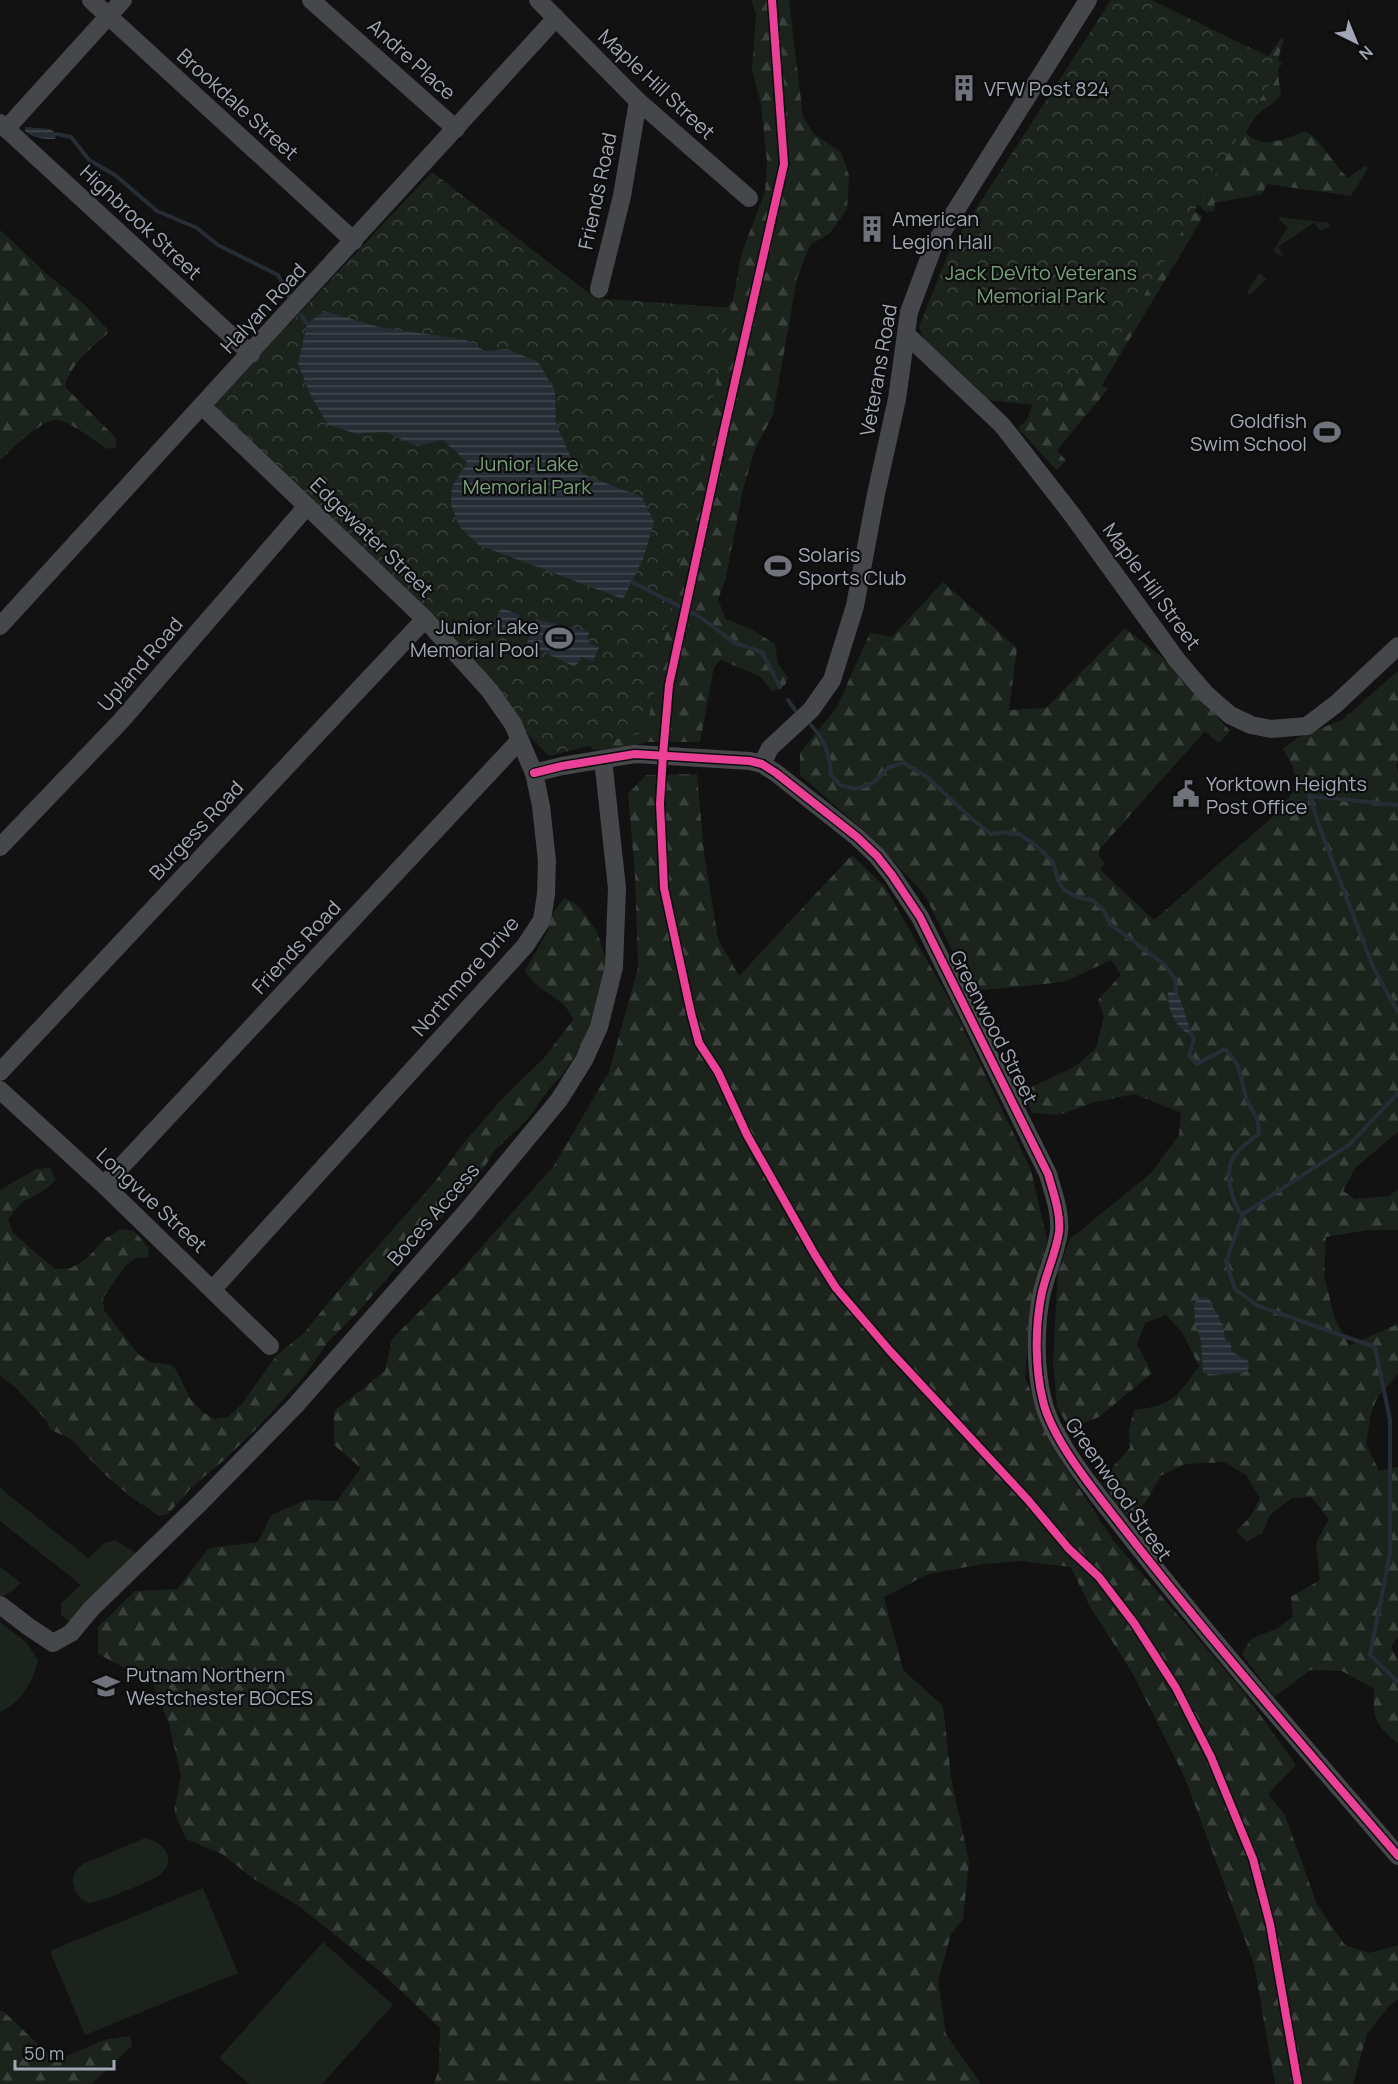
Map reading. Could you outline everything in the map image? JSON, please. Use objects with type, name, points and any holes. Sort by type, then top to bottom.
[{"type":"street","name":"Brookdale Street","points":[[91,0],[354,241]]},
{"type":"street","points":[[3,126],[123,0]]},
{"type":"street","name":"Andre Place","points":[[311,0],[456,129]]},
{"type":"street","name":"Maple Hill Street","points":[[538,0],[638,101],[749,198]]},
{"type":"street","name":"Veterans Road","points":[[762,764],[770,748],[811,710],[832,680],[855,606],[897,399],[909,312],[934,245],[1088,0]]},
{"type":"street","name":"Halyan Road","points":[[0,626],[556,18]]},
{"type":"street","name":"Friends Road","points":[[599,289],[622,196],[638,101]]},
{"type":"street","name":"Highbrook Street","points":[[3,126],[251,354]]},
{"type":"street","name":"Maple Hill Street","points":[[906,334],[1002,425],[1057,494],[1177,660],[1206,694],[1230,715],[1251,725],[1270,729],[1307,726],[1336,704],[1398,646]]},
{"type":"street","name":"Edgewater Street","points":[[202,406],[425,619],[490,691],[513,724],[534,773]]},
{"type":"street","name":"Upland Road","points":[[0,847],[120,722],[307,506]]},
{"type":"street","name":"Burgess Road","points":[[0,1072],[425,619]]},
{"type":"street","name":"Friends Road","points":[[104,1185],[520,740]]},
{"type":"street","points":[[534,773],[626,754],[717,758],[762,764]]},
{"type":"street","name":"Boces Access","points":[[0,1605],[29,1628],[53,1642],[71,1633],[91,1609],[295,1406],[466,1212],[558,1100],[584,1060],[599,1027],[614,967],[617,888],[603,759]]},
{"type":"street","name":"Greenwood Street","points":[[762,764],[857,837],[877,856],[892,875],[920,917],[1048,1174],[1057,1206],[1059,1231],[1041,1297],[1038,1323],[1038,1366],[1043,1401],[1057,1436],[1168,1585],[1398,1856]]},
{"type":"street","name":"Northmore Drive","points":[[213,1289],[525,946],[542,920],[547,861],[541,806],[534,773]]},
{"type":"street","name":"Longvue Street","points":[[0,1090],[104,1185],[270,1346]]},
{"type":"green space","points":[[751,0],[789,0],[803,117],[814,134],[841,152],[849,176],[847,209],[829,234],[810,245],[797,278],[773,415],[755,449],[743,489],[726,577],[718,600],[726,619],[749,628],[775,644],[778,664],[788,677],[785,685],[772,692],[761,677],[721,660],[714,667],[700,742],[647,742],[615,751],[592,749],[589,738],[714,325],[733,300],[742,252],[765,192],[767,162],[761,104],[752,70],[756,14]]},
{"type":"green space","name":"Jack DeVito Veterans Memorial Park","points":[[1111,0],[1152,0],[1282,63],[1114,346],[1047,406],[976,399],[930,356],[919,327],[950,249]]},
{"type":"green space","points":[[1281,38],[1284,40],[1278,66],[1281,94],[1255,117],[1246,133],[1252,138],[1266,142],[1282,140],[1305,131],[1317,141],[1348,178],[1365,166],[1368,168],[1351,196],[1267,184],[1262,194],[1214,203],[1213,212],[1207,213],[1196,203],[1265,61]]},
{"type":"green space","name":"Junior Lake Memorial Park","points":[[432,172],[595,298],[731,308],[646,732],[549,756],[214,404]]},
{"type":"green space","points":[[1183,203],[1203,217],[1102,385],[1108,389],[1057,450],[1066,461],[1056,470],[1018,428],[1027,420],[1036,394]]},
{"type":"green space","points":[[1279,217],[1329,223],[1331,226],[1321,231],[1314,223],[1278,247],[1282,256],[1273,251],[1288,227],[1279,220]]},
{"type":"green space","points":[[0,230],[48,275],[85,305],[108,330],[107,334],[76,364],[65,387],[116,438],[116,447],[108,449],[70,424],[58,420],[36,429],[0,460]]},
{"type":"green space","points":[[1259,273],[1267,279],[1249,295],[1247,293]]},
{"type":"green space","points":[[943,582],[1017,648],[1009,710],[1046,708],[1125,628],[1168,662],[1230,731],[1219,743],[1205,731],[1099,850],[1099,856],[1105,863],[1100,870],[1154,920],[1274,816],[1297,787],[1293,767],[1283,749],[1297,738],[1342,720],[1398,671],[1398,763],[1396,764],[1398,773],[1398,1132],[1355,1168],[1343,1191],[1355,1199],[1389,1196],[1398,1189],[1398,1230],[1368,1230],[1326,1237],[1324,1276],[1335,1319],[1349,1346],[1398,1324],[1398,1374],[1377,1398],[1371,1413],[1366,1444],[1379,1471],[1398,1467],[1398,1637],[1391,1647],[1398,1661],[1398,1743],[1384,1731],[1377,1720],[1374,1689],[1342,1671],[1310,1670],[1274,1697],[1242,1654],[1251,1639],[1276,1629],[1293,1617],[1291,1597],[1320,1580],[1316,1543],[1329,1519],[1311,1497],[1292,1498],[1270,1515],[1263,1532],[1247,1542],[1236,1531],[1250,1517],[1260,1498],[1246,1475],[1224,1462],[1185,1464],[1160,1476],[1146,1502],[1129,1518],[1117,1505],[1104,1484],[1110,1470],[1130,1448],[1129,1430],[1134,1410],[1158,1405],[1173,1398],[1199,1366],[1182,1332],[1166,1315],[1145,1323],[1137,1344],[1152,1373],[1099,1417],[1069,1428],[1057,1407],[1053,1362],[1058,1271],[1070,1239],[1151,1173],[1179,1135],[1181,1113],[1135,1094],[1095,1102],[1059,1115],[1032,1113],[1023,1091],[1076,1066],[1096,1048],[1104,1017],[1098,1000],[1121,975],[1111,960],[1064,982],[972,991],[925,895],[868,834],[800,775],[800,753],[837,707],[870,633],[892,637]]},
{"type":"green space","points":[[697,774],[704,853],[718,939],[739,976],[852,855],[885,887],[949,999],[1031,1170],[1047,1240],[1029,1318],[1025,1377],[1056,1453],[1113,1540],[1243,1691],[1296,1765],[1268,1794],[1285,1815],[1317,1905],[1345,1945],[1369,1953],[1398,1945],[1398,1999],[1389,2006],[1367,2034],[1353,2084],[1275,2084],[1254,1964],[1185,1778],[1133,1674],[1089,1605],[1071,1567],[1021,1561],[983,1564],[928,1574],[884,1597],[903,1670],[943,1706],[951,1777],[969,1862],[963,1919],[951,1934],[938,1981],[946,2034],[981,2084],[434,2084],[439,2069],[440,2028],[382,1973],[300,1907],[254,1879],[222,1854],[186,1839],[174,1812],[181,1776],[169,1724],[152,1682],[98,1654],[98,1627],[135,1591],[177,1589],[209,1548],[258,1542],[271,1515],[306,1500],[337,1501],[361,1468],[334,1445],[334,1411],[385,1371],[392,1339],[460,1271],[553,1167],[609,1072],[638,968],[635,875],[628,794],[646,775]]},
{"type":"green space","points":[[564,898],[581,909],[597,932],[606,960],[601,996],[587,1038],[528,1119],[495,1150],[476,1181],[403,1259],[361,1309],[329,1341],[302,1379],[259,1426],[192,1487],[168,1514],[159,1516],[130,1496],[102,1472],[72,1440],[50,1429],[46,1420],[15,1387],[0,1376],[0,1190],[36,1169],[50,1168],[56,1180],[43,1191],[21,1203],[8,1219],[13,1233],[55,1269],[71,1268],[86,1259],[106,1238],[121,1229],[134,1231],[149,1248],[148,1257],[136,1258],[126,1265],[103,1298],[104,1310],[138,1354],[150,1362],[171,1365],[177,1371],[190,1398],[202,1412],[215,1419],[228,1417],[242,1404],[276,1356],[304,1333],[433,1184],[468,1138],[502,1099],[544,1058],[573,1020],[564,1005],[535,984],[525,970],[547,933],[553,913]]},
{"type":"green space","points":[[0,1488],[88,1558],[105,1543],[115,1540],[136,1553],[70,1622],[61,1615],[61,1603],[81,1585],[0,1521]]},
{"type":"green space","points":[[0,1567],[21,1583],[0,1598]]},
{"type":"green space","points":[[0,1622],[27,1643],[38,1660],[33,1676],[20,1697],[0,1712]]},
{"type":"green space","points":[[145,1838],[158,1843],[167,1853],[168,1865],[158,1876],[102,1900],[89,1903],[80,1897],[73,1880],[80,1866]]},
{"type":"green space","points":[[203,1888],[238,1973],[85,2035],[50,1951]]},
{"type":"green space","points":[[323,1942],[393,2005],[322,2084],[249,2084],[219,2058]]},
{"type":"green space","points":[[0,2011],[4,2012],[56,2061],[104,2040],[130,2036],[132,2046],[91,2084],[0,2084]]},
{"type":"shaded area","points":[[25,127],[50,129],[57,134],[55,139],[39,138],[25,131]]},
{"type":"shaded area","points":[[324,311],[379,327],[466,340],[485,351],[507,349],[538,362],[555,391],[556,423],[571,458],[585,475],[642,497],[654,522],[643,559],[623,599],[479,545],[460,527],[451,505],[452,487],[467,462],[443,440],[417,446],[385,432],[357,434],[328,425],[309,392],[298,364],[307,324]]},
{"type":"shaded area","points":[[501,608],[520,615],[512,635],[493,627]]},
{"type":"shaded area","name":"Junior Lake Memorial Pool","points":[[536,619],[589,632],[587,643],[599,647],[593,662],[582,657],[575,667],[527,644]]},
{"type":"shaded area","points":[[1168,992],[1176,992],[1180,999],[1191,1031],[1188,1034],[1172,1016]]},
{"type":"shaded area","points":[[1202,1297],[1208,1298],[1213,1304],[1213,1311],[1218,1314],[1223,1324],[1225,1339],[1231,1344],[1231,1351],[1248,1361],[1249,1368],[1245,1372],[1218,1375],[1203,1373],[1201,1341],[1195,1322],[1194,1303]]},
{"type":"waterway","points":[[57,134],[71,137],[89,160],[115,175],[157,211],[197,228],[218,245],[278,275],[289,297]]},
{"type":"waterway","points":[[301,315],[307,324]]},
{"type":"waterway","points":[[632,582],[700,617],[735,643],[762,652],[780,687]]},
{"type":"waterway","points":[[788,700],[795,710]]},
{"type":"waterway","points":[[811,725],[826,748],[831,775],[840,785],[855,789],[873,783],[889,767],[904,763],[927,777],[991,834],[1005,832],[1019,834],[1034,844],[1053,862],[1058,880],[1064,890],[1079,898],[1093,900],[1104,911],[1110,924],[1165,965],[1175,979],[1176,992]]},
{"type":"waterway","points":[[1398,805],[1309,796],[1373,967],[1398,1012]]},
{"type":"waterway","points":[[1190,1032],[1194,1039],[1189,1056],[1197,1064],[1225,1049],[1236,1062],[1244,1092],[1257,1118],[1259,1134],[1237,1152],[1230,1166],[1232,1194],[1243,1216]]},
{"type":"waterway","points":[[1398,1093],[1349,1145],[1243,1214],[1226,1262],[1235,1289],[1258,1306],[1375,1347],[1390,1420],[1390,1554],[1370,1655],[1398,1682]]},
{"type":"cycle path","points":[[772,0],[784,164],[669,685],[663,755],[660,804],[664,888],[691,1013],[699,1043],[718,1072],[747,1135],[836,1288],[890,1351],[1028,1500],[1069,1549],[1099,1577],[1134,1623],[1176,1688],[1211,1757],[1253,1859],[1270,1924],[1298,2084]]},
{"type":"cycle path","points":[[534,773],[635,754],[750,761],[762,764],[776,773],[857,837],[877,856],[920,917],[1048,1174],[1058,1210],[1059,1232],[1041,1297],[1037,1349],[1038,1376],[1043,1401],[1057,1435],[1092,1488],[1194,1616],[1398,1856]]},
{"type":"place","name":"VFW Post 824","points":[[964,88]]},
{"type":"place","name":"American Legion Hall","points":[[872,229]]},
{"type":"place","name":"Goldfish Swim School","points":[[1327,432]]},
{"type":"place","name":"Solaris Sports Club","points":[[778,566]]},
{"type":"place","name":"Junior Lake Memorial Pool","points":[[559,638]]},
{"type":"place","name":"Yorktown Heights Post Office","points":[[1186,794]]},
{"type":"place","name":"Putnam Northern Westchester BOCES","points":[[106,1686]]}]
